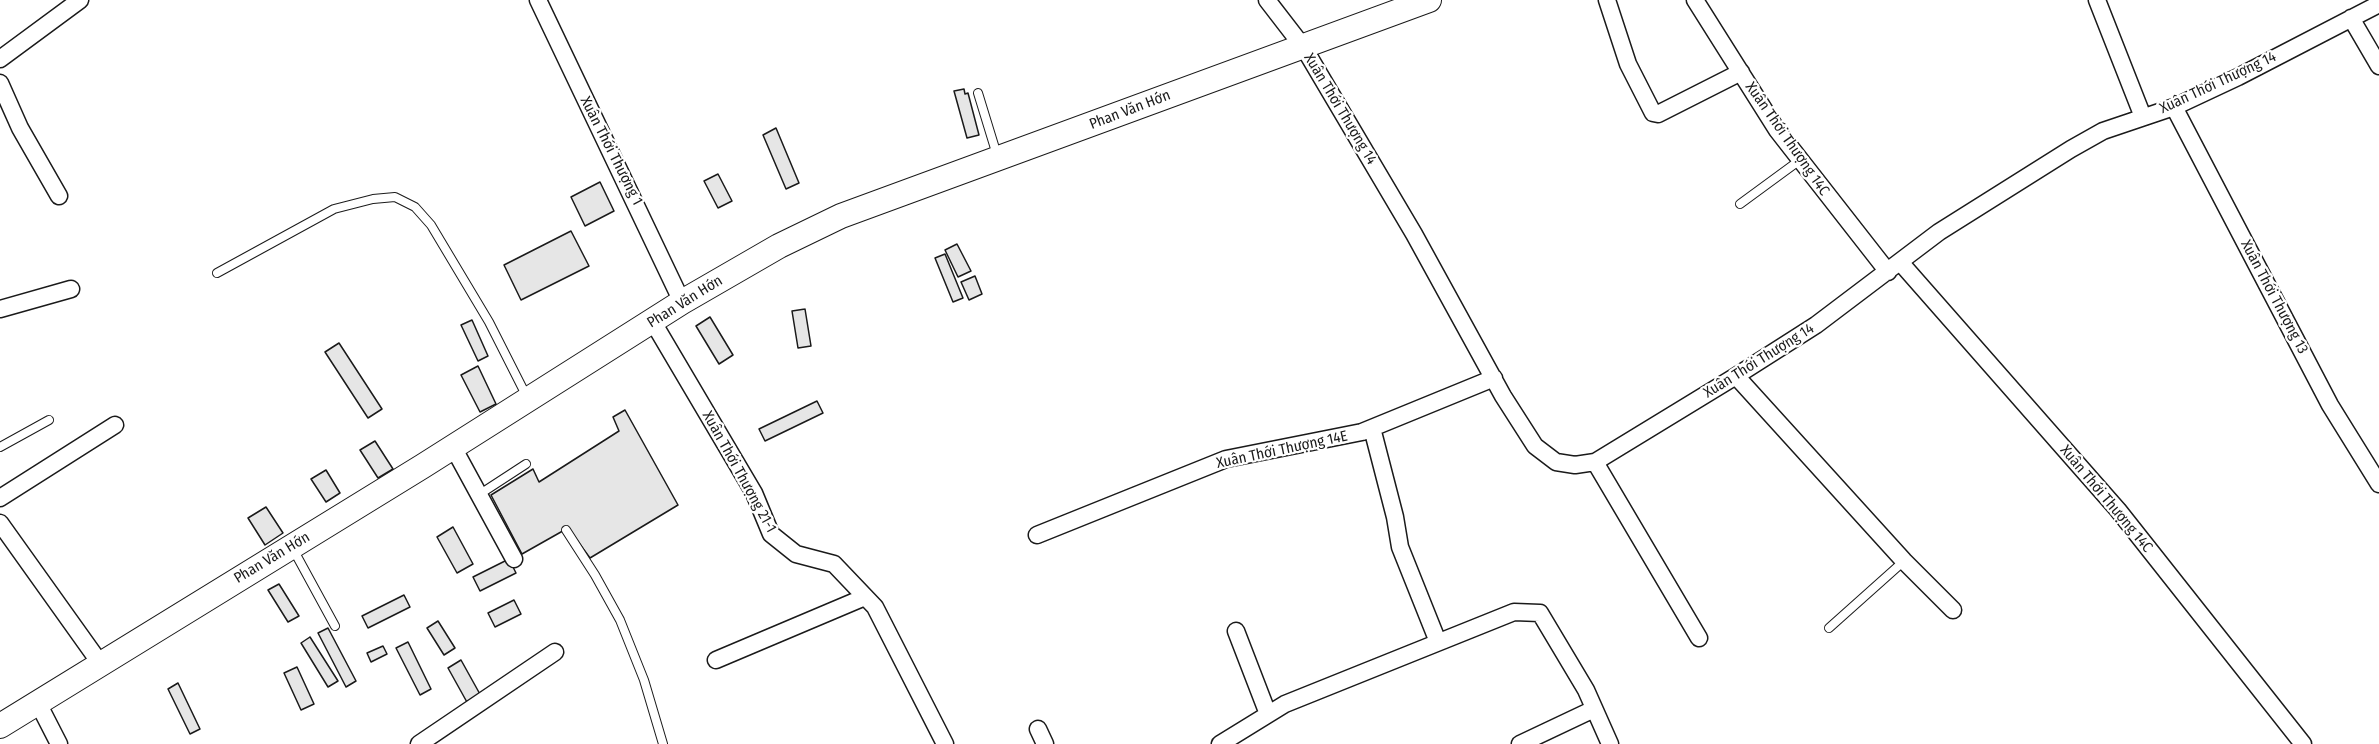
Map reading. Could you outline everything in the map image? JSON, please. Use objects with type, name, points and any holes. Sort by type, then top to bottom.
[{"type":"main road","name":"Phan Văn Hớn","points":[[0,726],[453,447],[682,302],[779,246],[841,216],[1304,48],[1429,0]]},
{"type":"street","name":"Xuân Thới Thượng 1","points":[[538,0],[682,302]]},
{"type":"street","name":"Xuân Thới Thượng 14","points":[[1267,0],[1304,48],[1535,446],[1556,462],[1566,465],[1595,462],[1736,376],[1816,325],[1939,232],[2103,130],[2174,107],[2379,4]]},
{"type":"street","points":[[1607,0],[1628,64],[1653,113],[1658,114],[1741,72]]},
{"type":"street","name":"Xuân Thới Thượng 14C","points":[[1695,0],[1800,160],[1894,267],[2118,510],[2303,744]]},
{"type":"street","points":[[2097,0],[2143,117]]},
{"type":"street","points":[[0,59],[76,1]]},
{"type":"street","points":[[2351,18],[2379,66]]},
{"type":"street","points":[[0,83],[20,128],[59,196]]},
{"type":"street","name":"Xuân Thới Thượng 13","points":[[2174,107],[2330,405],[2379,484]]},
{"type":"street","points":[[0,309],[71,289]]},
{"type":"street","name":"Xuân Thới Thượng 21-1","points":[[653,322],[754,493],[771,534],[796,554],[834,564],[874,607],[945,744]]},
{"type":"street","points":[[1736,376],[1904,561],[1953,610]]},
{"type":"street","name":"Xuân Thới Thượng 14E","points":[[1037,535],[1226,459],[1372,428],[1494,378]]},
{"type":"street","points":[[0,498],[115,425]]},
{"type":"street","points":[[1372,428],[1395,517],[1400,547],[1438,642]]},
{"type":"street","points":[[453,447],[514,559]]},
{"type":"street","points":[[1595,462],[1699,638]]},
{"type":"street","points":[[0,523],[100,663]]},
{"type":"street","points":[[716,660],[865,597]]},
{"type":"street","points":[[1220,744],[1284,704],[1514,612],[1540,613],[1586,690],[1610,744]]},
{"type":"street","points":[[1236,631],[1268,714]]},
{"type":"street","points":[[419,744],[555,652]]},
{"type":"street","points":[[38,703],[59,744]]},
{"type":"street","points":[[1520,744],[1594,709]]},
{"type":"lane","points":[[978,93],[998,159]]},
{"type":"lane","points":[[1740,204],[1800,160]]},
{"type":"lane","points":[[218,273],[334,208],[373,199],[395,197],[415,207],[431,225],[489,322],[529,399]]},
{"type":"lane","points":[[0,447],[49,420]]},
{"type":"lane","points":[[480,494],[526,464]]},
{"type":"lane","points":[[566,530],[596,575],[620,620],[644,680],[663,744]]},
{"type":"lane","points":[[292,546],[335,626]]},
{"type":"lane","points":[[1829,628],[1904,561]]},
{"type":"building","points":[[964,89],[965,94],[968,93],[979,135],[967,138],[954,91]]},
{"type":"building","points":[[776,128],[799,183],[786,189],[763,135]]},
{"type":"building","points":[[718,174],[732,201],[718,208],[704,181]]},
{"type":"building","points":[[600,182],[614,211],[585,226],[571,197]]},
{"type":"building","points":[[571,231],[589,266],[521,300],[504,265]]},
{"type":"building","points":[[957,244],[971,271],[958,277],[945,250]]},
{"type":"building","points":[[945,254],[963,298],[953,302],[935,258]]},
{"type":"building","points":[[975,276],[982,294],[969,300],[961,282]]},
{"type":"building","points":[[805,309],[811,346],[798,348],[792,311]]},
{"type":"building","points":[[710,317],[733,355],[719,364],[696,326]]},
{"type":"building","points":[[472,320],[488,356],[478,361],[461,325]]},
{"type":"building","points":[[339,343],[382,409],[368,418],[325,352]]},
{"type":"building","points":[[478,366],[496,404],[480,412],[461,375]]},
{"type":"building","points":[[817,401],[823,413],[765,441],[759,429]]},
{"type":"building","points":[[625,410],[678,505],[590,558],[568,528],[522,554],[491,495],[533,469],[539,482],[619,431],[613,417]]},
{"type":"building","points":[[375,441],[393,469],[378,478],[360,450]]},
{"type":"building","points":[[326,470],[340,493],[326,502],[311,479]]},
{"type":"building","points":[[266,507],[283,533],[265,545],[248,518]]},
{"type":"building","points":[[453,527],[473,564],[457,573],[437,537]]},
{"type":"building","points":[[509,559],[516,573],[480,591],[473,577]]},
{"type":"building","points":[[279,584],[299,616],[288,622],[268,590]]},
{"type":"building","points":[[404,595],[410,607],[368,628],[362,616]]},
{"type":"building","points":[[514,600],[521,614],[495,627],[488,613]]},
{"type":"building","points":[[438,621],[455,648],[444,655],[427,628]]},
{"type":"building","points":[[328,628],[356,681],[346,687],[318,633]]},
{"type":"building","points":[[310,637],[338,681],[328,687],[301,643]]},
{"type":"building","points":[[408,642],[431,689],[420,695],[396,648]]},
{"type":"building","points":[[383,646],[387,654],[371,662],[367,653]]},
{"type":"building","points":[[461,660],[481,696],[468,704],[448,668]]},
{"type":"building","points":[[297,667],[314,704],[301,710],[284,673]]},
{"type":"building","points":[[178,683],[200,729],[190,734],[168,689]]}]
